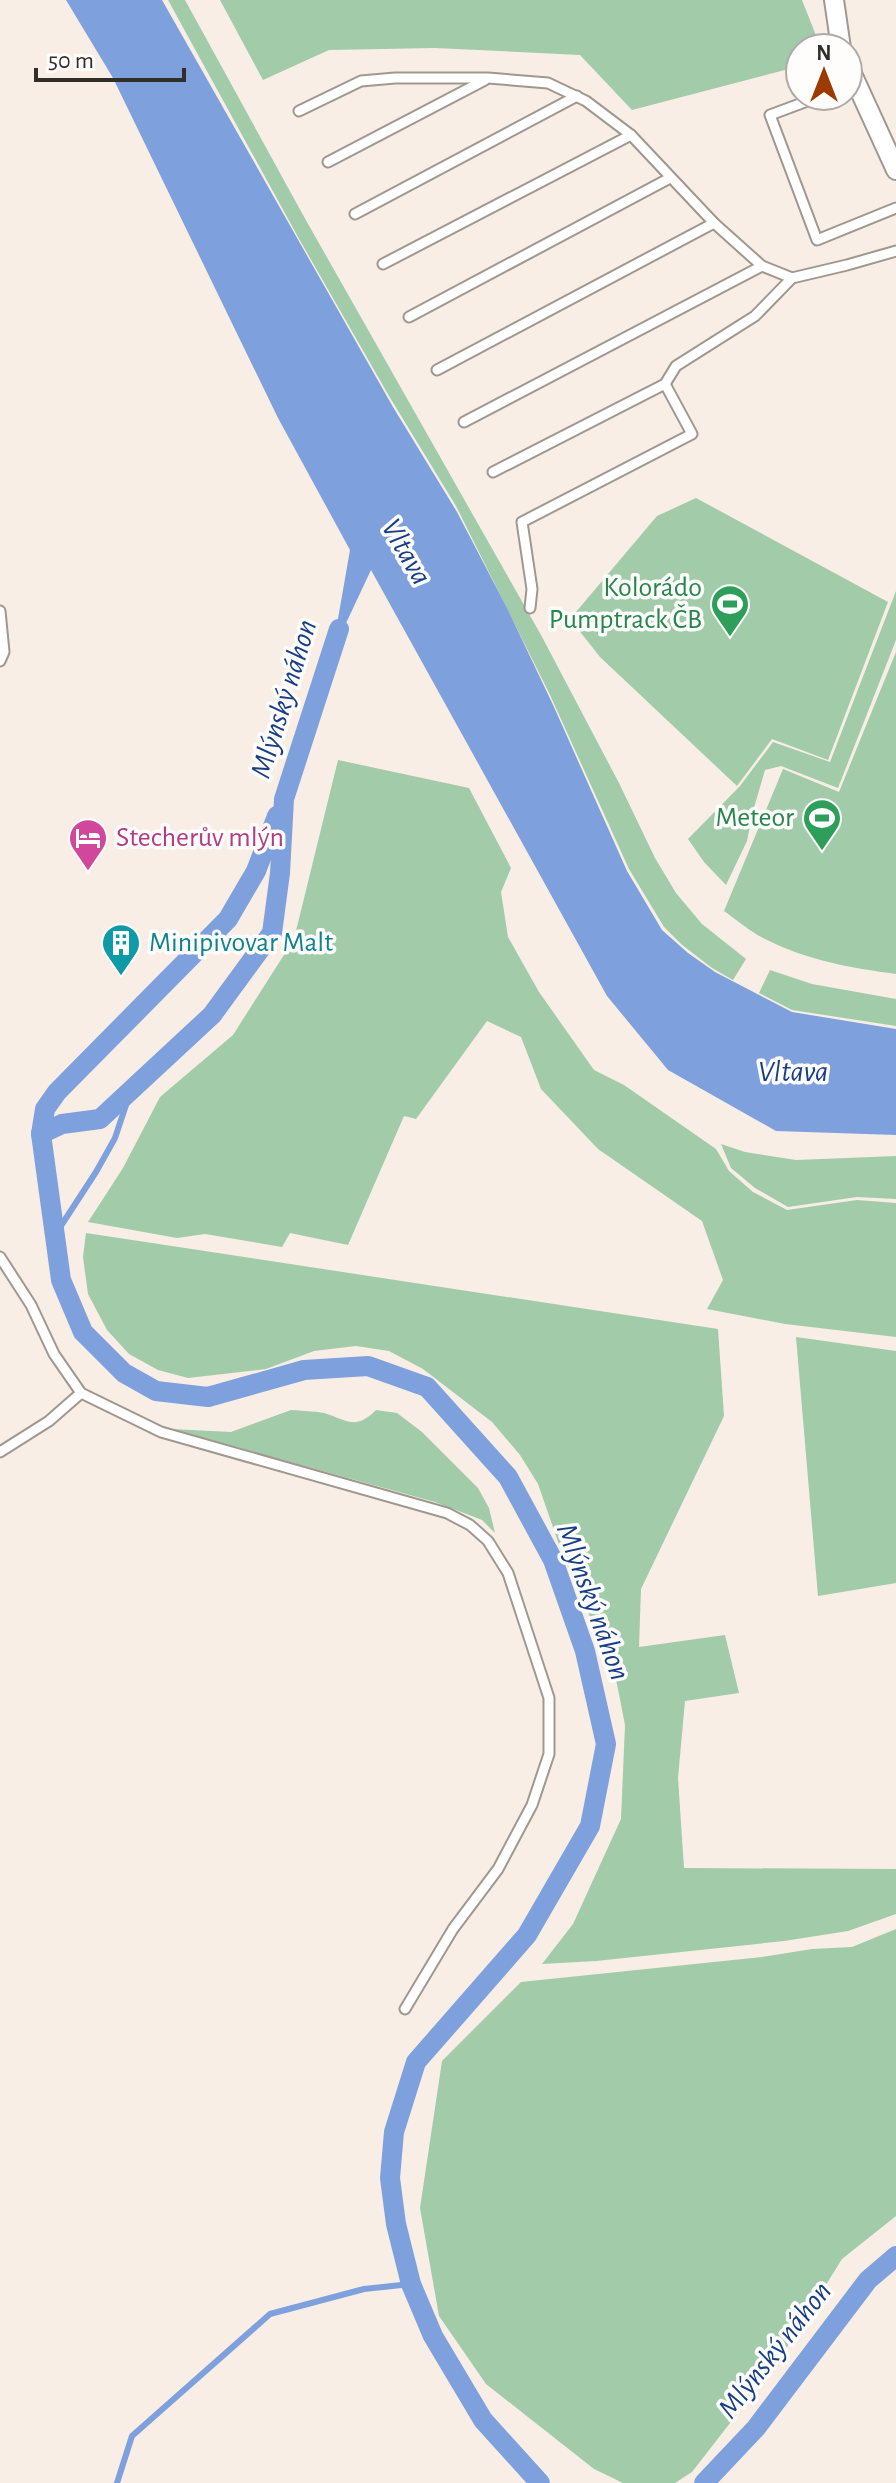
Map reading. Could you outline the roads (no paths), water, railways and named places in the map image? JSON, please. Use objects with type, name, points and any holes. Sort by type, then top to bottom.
[{"type":"street","points":[[834,0],[839,32]]},
{"type":"street","points":[[864,107],[896,170]]},
{"type":"lane","points":[[328,162],[488,78]]},
{"type":"lane","points":[[299,111],[361,81],[488,78],[548,83],[586,101],[631,135],[714,223],[762,266],[792,278]]},
{"type":"lane","points":[[355,214],[577,96]]},
{"type":"lane","points":[[784,110],[770,115],[817,240],[896,208]]},
{"type":"lane","points":[[383,264],[631,135]]},
{"type":"lane","points":[[409,317],[670,178]]},
{"type":"lane","points":[[437,370],[714,223]]},
{"type":"lane","points":[[493,472],[665,384],[676,366],[755,316],[792,278],[896,251]]},
{"type":"lane","points":[[464,422],[762,266]]},
{"type":"lane","points":[[530,608],[532,589],[522,522],[692,434],[665,384]]},
{"type":"lane","points":[[0,611],[4,652],[0,661]]},
{"type":"lane","points":[[0,1257],[31,1305],[54,1354],[81,1393],[161,1432],[447,1513],[470,1525],[488,1541],[508,1573],[549,1698],[549,1754],[532,1805],[498,1869],[453,1929],[405,2009]]},
{"type":"lane","points":[[0,1452],[49,1421],[81,1393]]},
{"type":"water","name":"Vltava","points":[[66,0],[162,0],[393,407],[457,512],[554,707],[627,871],[662,930],[715,972],[792,1012],[896,1029],[896,1135],[776,1131],[668,1070],[607,996],[371,570],[332,653],[350,550],[278,418],[113,78]]},
{"type":"waterway","name":"Mlýnský náhon","points":[[339,629],[284,799],[280,873],[272,933],[212,1015],[100,1119],[62,1124],[41,1134],[61,1280],[83,1332],[124,1373],[156,1391],[208,1397],[304,1370],[368,1366],[427,1387],[508,1477],[553,1560],[585,1651],[606,1744],[590,1826],[527,1935],[416,2062],[394,2132],[390,2178],[396,2224],[411,2284],[433,2336],[483,2420],[540,2483]]},
{"type":"waterway","points":[[41,1134],[45,1109],[57,1092],[228,919],[256,871],[277,816]]},
{"type":"waterway","points":[[55,1235],[115,1138],[131,1090]]},
{"type":"waterway","name":"Mlýnský náhon","points":[[704,2483],[756,2428],[868,2280],[896,2256]]},
{"type":"waterway","points":[[117,2483],[132,2436],[270,2314],[364,2289],[411,2284]]},
{"type":"place","name":"Kolorádo Pumptrack ČB","points":[[730,638]]},
{"type":"place","name":"Meteor","points":[[822,852]]},
{"type":"place","name":"Stecherův mlýn","points":[[88,872]]},
{"type":"place","name":"Minipivovar Malt","points":[[121,977]]}]
